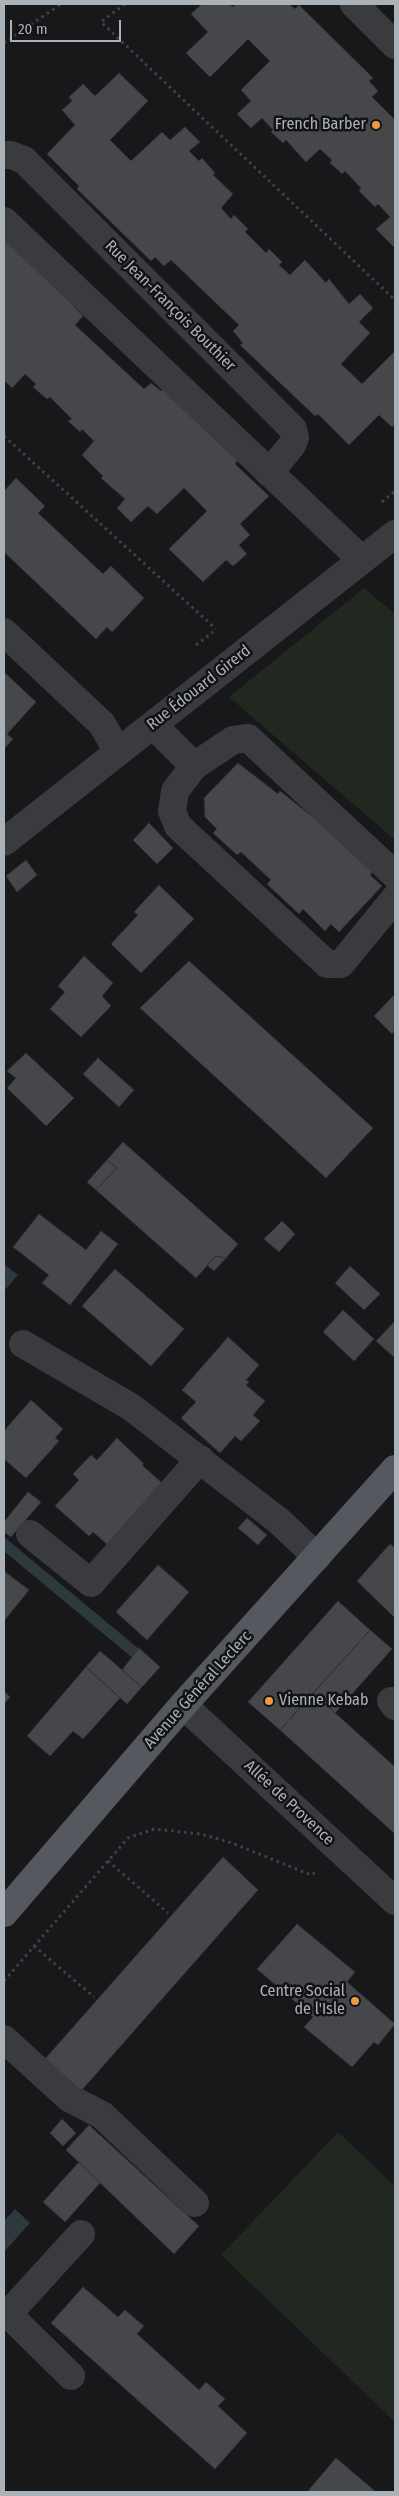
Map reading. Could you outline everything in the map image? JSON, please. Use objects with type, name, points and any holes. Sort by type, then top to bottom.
[{"type":"main road","name":"Avenue Général Leclerc","points":[[7,1903],[395,1469]]},
{"type":"street","points":[[354,4],[395,45]]},
{"type":"street","name":"Rue Jean-François Bouthier","points":[[4,155],[11,155],[24,160],[293,428],[295,438],[292,445],[270,473]]},
{"type":"street","points":[[4,221],[362,560]]},
{"type":"street","name":"Rue Édouard Girerd","points":[[4,842],[395,534]]},
{"type":"street","points":[[4,632],[102,724],[118,752]]},
{"type":"street","points":[[153,725],[194,766]]},
{"type":"street","points":[[395,875],[248,738],[233,740],[194,766],[175,791],[172,811],[178,826],[327,964],[341,964],[395,898]]},
{"type":"street","points":[[23,1344],[131,1407],[280,1521],[317,1557]]},
{"type":"street","points":[[30,1534],[91,1583],[200,1459]]},
{"type":"street","name":"Allée de Provence","points":[[183,1705],[395,1901]]},
{"type":"street","points":[[4,2039],[69,2098],[102,2115],[195,2204]]},
{"type":"street","points":[[71,2376],[6,2312],[81,2234]]},
{"type":"path","points":[[4,43],[61,4]]},
{"type":"path","points":[[125,4],[101,22],[395,300]]},
{"type":"path","points":[[4,436],[216,629]]},
{"type":"path","points":[[4,1981],[128,1838],[154,1829],[201,1834],[232,1843],[310,1875],[344,1853]]},
{"type":"path","points":[[108,1861],[168,1913]]},
{"type":"path","points":[[34,1946],[94,1997]]},
{"type":"shaded area","points":[[364,588],[395,614],[395,840],[229,697]]},
{"type":"shaded area","points":[[4,1264],[18,1275],[4,1291]]},
{"type":"shaded area","points":[[338,2132],[395,2186],[395,2422],[221,2255]]},
{"type":"shaded area","points":[[15,2209],[30,2223],[4,2252],[4,2221]]},
{"type":"building","points":[[202,4],[229,4],[233,7],[236,4],[289,4],[295,9],[299,5],[373,78],[369,81],[378,91],[372,97],[395,120],[395,248],[376,229],[390,217],[378,204],[375,207],[359,191],[361,188],[345,171],[342,174],[330,163],[332,160],[320,149],[306,162],[286,140],[283,143],[271,132],[273,130],[262,118],[251,128],[237,114],[251,101],[241,90],[270,61],[248,39],[210,77],[186,53],[208,32],[191,14]]},
{"type":"building","points":[[119,73],[148,101],[110,140],[131,161],[162,132],[170,140],[185,127],[200,142],[189,151],[199,161],[202,158],[215,173],[213,175],[233,194],[221,208],[231,219],[234,215],[248,229],[245,232],[266,253],[269,249],[282,262],[279,265],[290,275],[305,260],[326,283],[329,279],[349,304],[360,294],[373,308],[359,322],[370,333],[341,364],[362,384],[395,351],[395,424],[392,427],[379,415],[349,445],[318,414],[315,416],[240,345],[243,343],[233,331],[239,325],[171,260],[164,266],[155,257],[151,261],[77,189],[79,186],[47,154],[75,125],[62,110],[72,101],[69,97],[83,84],[95,96]]},
{"type":"building","points":[[4,235],[75,304],[73,306],[83,316],[75,325],[144,389],[151,383],[161,391],[164,389],[238,460],[235,464],[269,496],[240,524],[250,535],[239,545],[247,554],[233,566],[226,560],[203,582],[169,549],[207,511],[184,488],[157,514],[148,506],[131,522],[117,508],[125,499],[101,478],[103,476],[82,455],[94,441],[82,429],[80,432],[68,421],[72,419],[50,397],[47,399],[33,387],[36,384],[25,374],[12,388],[4,380]]},
{"type":"building","points":[[16,478],[45,506],[38,513],[103,574],[111,566],[144,598],[112,632],[107,627],[96,639],[4,552],[4,491]]},
{"type":"building","points":[[4,672],[36,702],[7,734],[13,739],[4,749]]},
{"type":"building","points":[[238,763],[278,794],[280,791],[319,822],[373,871],[370,875],[382,886],[339,932],[331,924],[325,931],[303,909],[299,914],[267,884],[271,880],[241,852],[237,855],[213,833],[217,829],[205,817],[204,798]]},
{"type":"building","points":[[149,823],[173,848],[157,864],[133,840]]},
{"type":"building","points":[[26,860],[37,875],[17,892],[6,876]]},
{"type":"building","points":[[159,885],[194,919],[141,973],[111,944],[138,915],[134,912]]},
{"type":"building","points":[[84,956],[113,983],[102,996],[111,1006],[81,1037],[50,1009],[65,992],[58,986]]},
{"type":"building","points":[[189,961],[373,1128],[326,1178],[140,1008]]},
{"type":"building","points":[[395,994],[395,1030],[392,1034],[374,1016]]},
{"type":"building","points":[[26,1053],[74,1098],[46,1126],[7,1088],[16,1078],[7,1071]]},
{"type":"building","points":[[98,1058],[134,1090],[119,1107],[83,1074]]},
{"type":"building","points":[[123,1142],[238,1244],[226,1258],[216,1256],[196,1278],[96,1190],[117,1168],[107,1160]]},
{"type":"building","points":[[107,1160],[117,1168],[96,1190],[87,1182]]},
{"type":"building","points":[[39,1214],[86,1250],[101,1231],[118,1244],[70,1305],[42,1283],[49,1275],[13,1247]]},
{"type":"building","points":[[282,1221],[295,1234],[279,1252],[264,1239]]},
{"type":"building","points":[[216,1256],[226,1258],[214,1271],[207,1265]]},
{"type":"building","points":[[350,1266],[380,1294],[364,1310],[335,1283]]},
{"type":"building","points":[[115,1269],[184,1329],[151,1366],[82,1306]]},
{"type":"building","points":[[343,1310],[374,1339],[354,1361],[323,1332]]},
{"type":"building","points":[[395,1321],[395,1358],[376,1341]]},
{"type":"building","points":[[228,1337],[259,1365],[246,1380],[249,1382],[246,1385],[265,1401],[253,1415],[260,1421],[241,1441],[235,1436],[220,1453],[181,1418],[196,1402],[182,1390]]},
{"type":"building","points":[[31,1400],[63,1429],[55,1438],[59,1441],[26,1478],[4,1459],[4,1431]]},
{"type":"building","points":[[117,1438],[164,1485],[109,1546],[93,1532],[89,1536],[55,1506],[79,1480],[73,1474],[91,1455],[97,1460]]},
{"type":"building","points":[[28,1492],[41,1502],[11,1537],[4,1532],[4,1522]]},
{"type":"building","points":[[247,1518],[267,1535],[258,1545],[238,1528]]},
{"type":"building","points":[[390,1544],[395,1548],[395,1618],[357,1581]]},
{"type":"building","points":[[158,1565],[189,1592],[147,1640],[116,1612]]},
{"type":"building","points":[[4,1571],[29,1590],[4,1621]]},
{"type":"building","points":[[338,1601],[370,1630],[280,1730],[248,1702]]},
{"type":"building","points":[[370,1630],[392,1649],[335,1713],[313,1693]]},
{"type":"building","points":[[139,1648],[160,1667],[142,1687],[122,1670]]},
{"type":"building","points":[[100,1651],[142,1687],[127,1704],[86,1667]]},
{"type":"building","points":[[86,1667],[120,1698],[83,1739],[73,1731],[50,1756],[27,1736]]},
{"type":"building","points":[[4,1691],[10,1697],[4,1704]]},
{"type":"building","points":[[313,1693],[395,1767],[395,1834],[280,1730]]},
{"type":"building","points":[[223,1857],[258,1890],[81,2091],[45,2059]]},
{"type":"building","points":[[297,1924],[355,1972],[347,1982],[395,2024],[378,2045],[374,2042],[352,2067],[304,2027],[313,2017],[257,1969]]},
{"type":"building","points":[[62,2119],[76,2133],[63,2146],[50,2133]]},
{"type":"building","points":[[89,2125],[199,2226],[174,2254],[66,2150]]},
{"type":"building","points":[[79,2162],[100,2183],[65,2222],[43,2202]]},
{"type":"building","points":[[83,2287],[118,2317],[125,2310],[144,2326],[137,2334],[199,2390],[206,2382],[225,2399],[218,2406],[247,2433],[215,2469],[51,2323]]},
{"type":"building","points":[[336,2458],[376,2492],[307,2492]]},
{"type":"waterway","points":[[4,1544],[134,1652]]},
{"type":"place","name":"French Barber","points":[[376,125]]},
{"type":"place","name":"Vienne Kebab","points":[[269,1701]]},
{"type":"place","name":"Centre Social de l'Isle","points":[[355,2001]]}]
